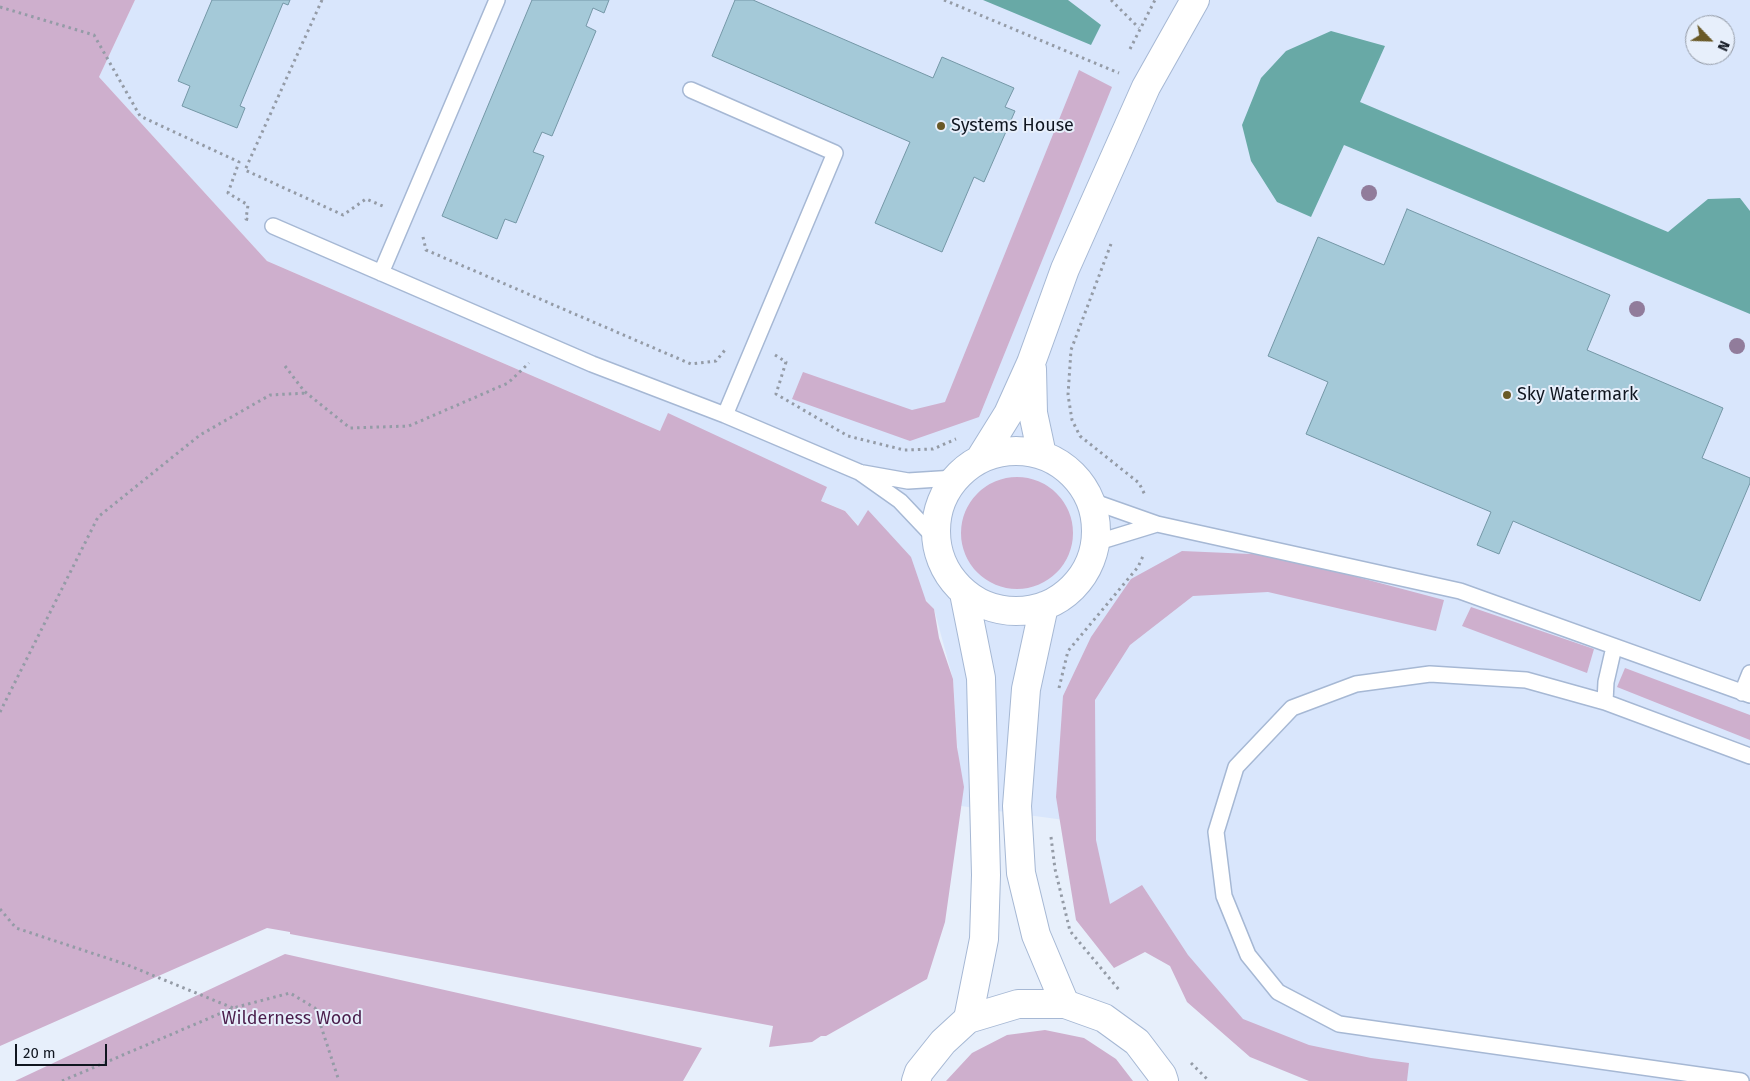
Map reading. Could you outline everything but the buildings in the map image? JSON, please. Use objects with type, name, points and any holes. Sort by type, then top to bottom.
[{"type":"street","points":[[980,459],[1011,451],[1042,455],[1067,470],[1078,481],[1089,500],[1095,521],[1095,543],[1089,563],[1078,581],[1063,596],[1044,606],[1028,611],[994,609],[964,593],[944,568],[935,538],[939,506],[955,478],[980,459],[1008,414],[1031,363],[1065,269],[1146,87],[1195,0]]},
{"type":"street","points":[[1031,363],[1034,412],[1042,455]]},
{"type":"street","points":[[964,593],[981,678],[986,875],[984,939],[968,1019]]},
{"type":"street","points":[[1044,606],[1026,688],[1017,806],[1021,873],[1036,935],[1065,1004]]},
{"type":"street","points":[[912,1078],[943,1042],[968,1019],[1018,1004],[1065,1004],[1104,1018],[1137,1042],[1162,1075],[1164,1081]]},
{"type":"lane","points":[[381,273],[498,0]]},
{"type":"lane","points":[[691,90],[834,153],[725,415]]},
{"type":"lane","points":[[273,226],[548,345],[725,415],[859,472],[900,501],[935,538]]},
{"type":"lane","points":[[859,472],[908,481],[955,478]]},
{"type":"lane","points":[[1089,500],[1157,524],[1460,590],[1746,694],[1750,673]]},
{"type":"lane","points":[[1095,543],[1157,524]]},
{"type":"lane","points":[[1605,702],[1606,682],[1614,647]]},
{"type":"lane","points":[[1741,1081],[1339,1024],[1278,992],[1248,955],[1224,896],[1216,832],[1236,768],[1292,708],[1356,684],[1430,674],[1526,680],[1605,702],[1750,756]]},
{"type":"path","points":[[322,0],[246,170],[343,215],[366,199],[418,220],[426,250],[691,364],[716,361],[733,340],[754,344],[786,362],[776,394],[848,436],[904,450],[933,449],[958,438]]},
{"type":"path","points":[[944,0],[1120,74]]},
{"type":"path","points":[[1111,0],[1139,28]]},
{"type":"path","points":[[0,7],[94,34],[140,116],[239,162],[228,193],[248,205],[246,219],[273,226]]},
{"type":"path","points":[[1059,689],[1068,651],[1138,567],[1157,524],[1139,483],[1080,436],[1072,420],[1068,394],[1070,350],[1113,241]]},
{"type":"path","points":[[285,366],[307,393],[350,428],[409,426],[508,383],[548,345]]},
{"type":"path","points":[[0,712],[98,517],[200,436],[270,395],[307,393]]},
{"type":"path","points":[[1034,412],[1072,420]]},
{"type":"path","points":[[1051,834],[1055,868],[1070,930],[1125,997]]},
{"type":"path","points":[[0,909],[16,928],[125,964],[232,1008]]},
{"type":"path","points":[[62,1081],[232,1008],[290,993],[315,1008],[339,1081]]},
{"type":"path","points":[[1188,1060],[1209,1081]]},
{"type":"shaded area","points":[[135,0],[1750,0],[1750,1081],[1385,1081],[1264,1063],[1141,929],[1099,921],[1079,822],[961,806],[953,679],[934,609],[845,511],[267,261],[99,77]]},
{"type":"shaded area","points":[[983,0],[1068,0],[1101,25],[1091,45]]},
{"type":"shaded area","points":[[1331,31],[1385,46],[1360,102],[1668,232],[1708,199],[1740,198],[1750,211],[1750,314],[1344,145],[1311,217],[1277,202],[1251,161],[1242,125],[1261,78],[1286,51]]},
{"type":"green space","points":[[0,0],[135,0],[99,77],[267,261],[660,431],[668,413],[827,487],[821,501],[845,511],[858,526],[868,510],[911,557],[926,601],[934,609],[939,638],[953,679],[957,747],[964,787],[945,922],[927,979],[826,1036],[821,1036],[812,1042],[769,1047],[773,1026],[290,934],[290,932],[267,928],[0,1046]]},
{"type":"green space","points":[[1079,70],[1112,87],[979,417],[910,441],[792,399],[803,372],[912,410],[945,402]]},
{"type":"green space","points":[[1017,477],[1039,481],[1057,493],[1069,511],[1073,533],[1069,555],[1057,573],[1039,585],[1017,589],[995,585],[977,573],[965,555],[961,533],[965,511],[977,493],[995,481]]},
{"type":"green space","points":[[1182,551],[1274,555],[1444,600],[1436,631],[1268,592],[1193,596],[1130,645],[1095,700],[1096,840],[1110,904],[1142,885],[1188,955],[1243,1019],[1309,1045],[1371,1058],[1409,1063],[1407,1081],[1309,1081],[1250,1057],[1187,1002],[1170,966],[1145,952],[1114,968],[1076,920],[1056,797],[1063,696],[1091,637],[1131,579]]},
{"type":"green space","points":[[1471,607],[1594,649],[1587,673],[1462,626]]},
{"type":"green space","points":[[1625,668],[1750,715],[1750,740],[1617,687]]},
{"type":"green space","name":"Wilderness Wood","points":[[285,954],[702,1048],[683,1081],[15,1081]]},
{"type":"green space","points":[[1045,1030],[1084,1038],[1116,1059],[1133,1081],[946,1081],[972,1053],[1007,1035]]},
{"type":"place","name":"Systems House","points":[[941,126]]},
{"type":"place","name":"Sky Watermark","points":[[1507,395]]}]
